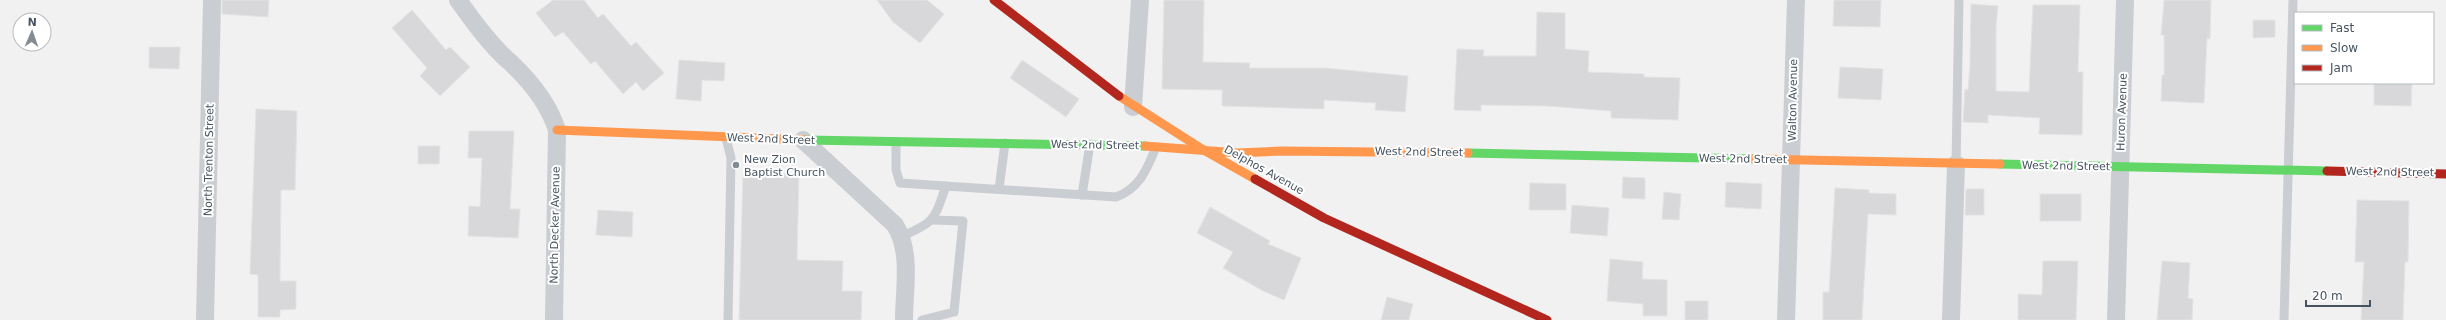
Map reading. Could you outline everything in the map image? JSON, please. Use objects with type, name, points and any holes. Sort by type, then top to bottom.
[{"type":"street","name":"North Trenton Street","points":[[205,320],[212,0]]},
{"type":"street","points":[[458,0],[493,43],[517,68],[544,102],[552,116],[557,130]]},
{"type":"street","name":"Delphos Avenue","points":[[994,0],[1133,107],[1202,149],[1324,218],[1547,320]]},
{"type":"street","points":[[1133,107],[1140,0]]},
{"type":"street","name":"Walton Avenue","points":[[1786,320],[1796,0]]},
{"type":"street","name":"Huron Avenue","points":[[2116,320],[2125,0]]},
{"type":"street","name":"West 2nd Street","points":[[557,130],[726,138],[1090,144],[1202,149],[1238,153],[1282,151],[1434,152],[2446,174]]},
{"type":"street","name":"North Decker Avenue","points":[[554,320],[557,130]]},
{"type":"street","points":[[803,140],[895,225],[902,236],[906,249],[904,320]]},
{"type":"street","points":[[1950,320],[1956,164]]},
{"type":"lane","points":[[1956,164],[1959,0]]},
{"type":"lane","points":[[2284,320],[2294,0]]},
{"type":"lane","points":[[726,138],[731,158],[728,320]]},
{"type":"lane","points":[[896,142],[896,170],[900,183],[1116,197],[1128,192],[1143,177],[1156,147]]},
{"type":"lane","points":[[999,189],[1005,143]]},
{"type":"lane","points":[[1082,195],[1090,144]]},
{"type":"lane","points":[[902,236],[925,227],[933,220],[946,186]]},
{"type":"lane","points":[[922,320],[954,312],[963,221],[933,220]]},
{"type":"building","points":[[222,0],[269,0],[268,17],[222,14]]},
{"type":"building","points":[[553,0],[584,0],[598,18],[603,14],[631,46],[636,42],[664,73],[643,91],[636,82],[623,94],[595,61],[591,64],[563,32],[555,37],[536,13]]},
{"type":"building","points":[[877,0],[927,0],[944,14],[920,43],[893,22]]},
{"type":"building","points":[[1164,0],[1204,0],[1203,62],[1250,63],[1249,68],[1325,68],[1408,76],[1405,112],[1375,110],[1376,103],[1324,100],[1324,109],[1222,106],[1222,90],[1162,89]]},
{"type":"building","points":[[1834,0],[1881,0],[1880,27],[1833,26]]},
{"type":"building","points":[[2164,0],[2211,0],[2210,39],[2207,38],[2204,103],[2161,101],[2162,75],[2164,75],[2164,35],[2161,35]]},
{"type":"building","points":[[1971,4],[1998,6],[1996,26],[1996,91],[2029,92],[2033,5],[2080,5],[2078,72],[2083,72],[2082,135],[2039,134],[2040,118],[1988,115],[1988,123],[1963,122],[1965,89],[1968,90],[1970,66]]},
{"type":"building","points":[[412,10],[446,50],[450,47],[470,67],[440,96],[420,76],[427,68],[392,28]]},
{"type":"building","points":[[1537,12],[1565,13],[1565,49],[1589,51],[1588,72],[1644,74],[1644,77],[1680,78],[1678,120],[1611,118],[1611,111],[1548,106],[1481,105],[1481,111],[1454,110],[1457,49],[1484,50],[1483,56],[1536,56]]},
{"type":"building","points":[[2253,20],[2275,20],[2275,37],[2253,38]]},
{"type":"building","points":[[149,47],[180,47],[179,69],[149,68]]},
{"type":"building","points":[[679,60],[725,63],[724,81],[702,80],[701,101],[676,99]]},
{"type":"building","points":[[1022,60],[1079,99],[1066,117],[1010,78]]},
{"type":"building","points":[[1840,67],[1883,69],[1881,100],[1838,98]]},
{"type":"building","points":[[2374,84],[2412,84],[2411,106],[2374,105]]},
{"type":"building","points":[[256,109],[297,111],[295,190],[281,190],[280,281],[296,281],[296,309],[280,310],[280,317],[258,317],[258,275],[250,274]]},
{"type":"building","points":[[469,131],[514,131],[510,209],[520,209],[518,238],[468,236],[469,206],[480,207],[482,158],[468,158]]},
{"type":"building","points":[[418,146],[440,146],[439,164],[418,164]]},
{"type":"building","points":[[743,173],[799,174],[797,260],[843,261],[842,291],[862,291],[861,320],[739,320]]},
{"type":"building","points":[[1623,177],[1645,178],[1645,199],[1622,198]]},
{"type":"building","points":[[1726,182],[1762,184],[1761,209],[1725,207]]},
{"type":"building","points":[[1530,183],[1566,184],[1566,210],[1529,210]]},
{"type":"building","points":[[1835,188],[1869,190],[1869,193],[1896,194],[1896,215],[1868,214],[1862,320],[1823,320],[1823,292],[1829,292]]},
{"type":"building","points":[[1966,189],[1984,189],[1984,215],[1965,215]]},
{"type":"building","points":[[1664,192],[1681,194],[1679,220],[1662,219]]},
{"type":"building","points":[[2040,194],[2081,194],[2081,221],[2040,221]]},
{"type":"building","points":[[2357,200],[2409,201],[2408,262],[2405,262],[2403,320],[2361,320],[2364,262],[2355,262]]},
{"type":"building","points":[[1572,205],[1609,208],[1607,236],[1570,233]]},
{"type":"building","points":[[1210,207],[1270,241],[1268,244],[1301,258],[1284,300],[1263,291],[1223,268],[1233,252],[1197,233]]},
{"type":"building","points":[[598,210],[633,212],[632,237],[596,235]]},
{"type":"building","points":[[1610,259],[1643,262],[1642,279],[1667,280],[1667,316],[1643,316],[1643,304],[1607,301]]},
{"type":"building","points":[[2043,261],[2078,261],[2076,320],[2018,320],[2018,294],[2042,295]]},
{"type":"building","points":[[2162,261],[2190,263],[2188,298],[2193,299],[2192,320],[2157,320]]},
{"type":"building","points":[[1387,297],[1413,304],[1409,320],[1381,320]]},
{"type":"building","points":[[1685,301],[1708,301],[1708,320],[1685,320]]},
{"type":"traffic: fast","points":[[806,140],[1145,146]]},
{"type":"traffic: fast","points":[[1468,153],[1754,159]]},
{"type":"traffic: fast","points":[[2000,164],[2327,171]]},
{"type":"traffic: slow","points":[[1119,96],[1202,149],[1255,179]]},
{"type":"traffic: slow","points":[[557,130],[806,140]]},
{"type":"traffic: slow","points":[[1145,146],[1238,153],[1282,151],[1468,153]]},
{"type":"traffic: slow","points":[[1754,159],[2000,164]]},
{"type":"traffic: jam","points":[[994,0],[1119,96]]},
{"type":"traffic: jam","points":[[2327,171],[2446,174]]},
{"type":"traffic: jam","points":[[1255,179],[1324,218],[1547,320]]},
{"type":"place","name":"New Zion Baptist Church","points":[[736,165]]}]
